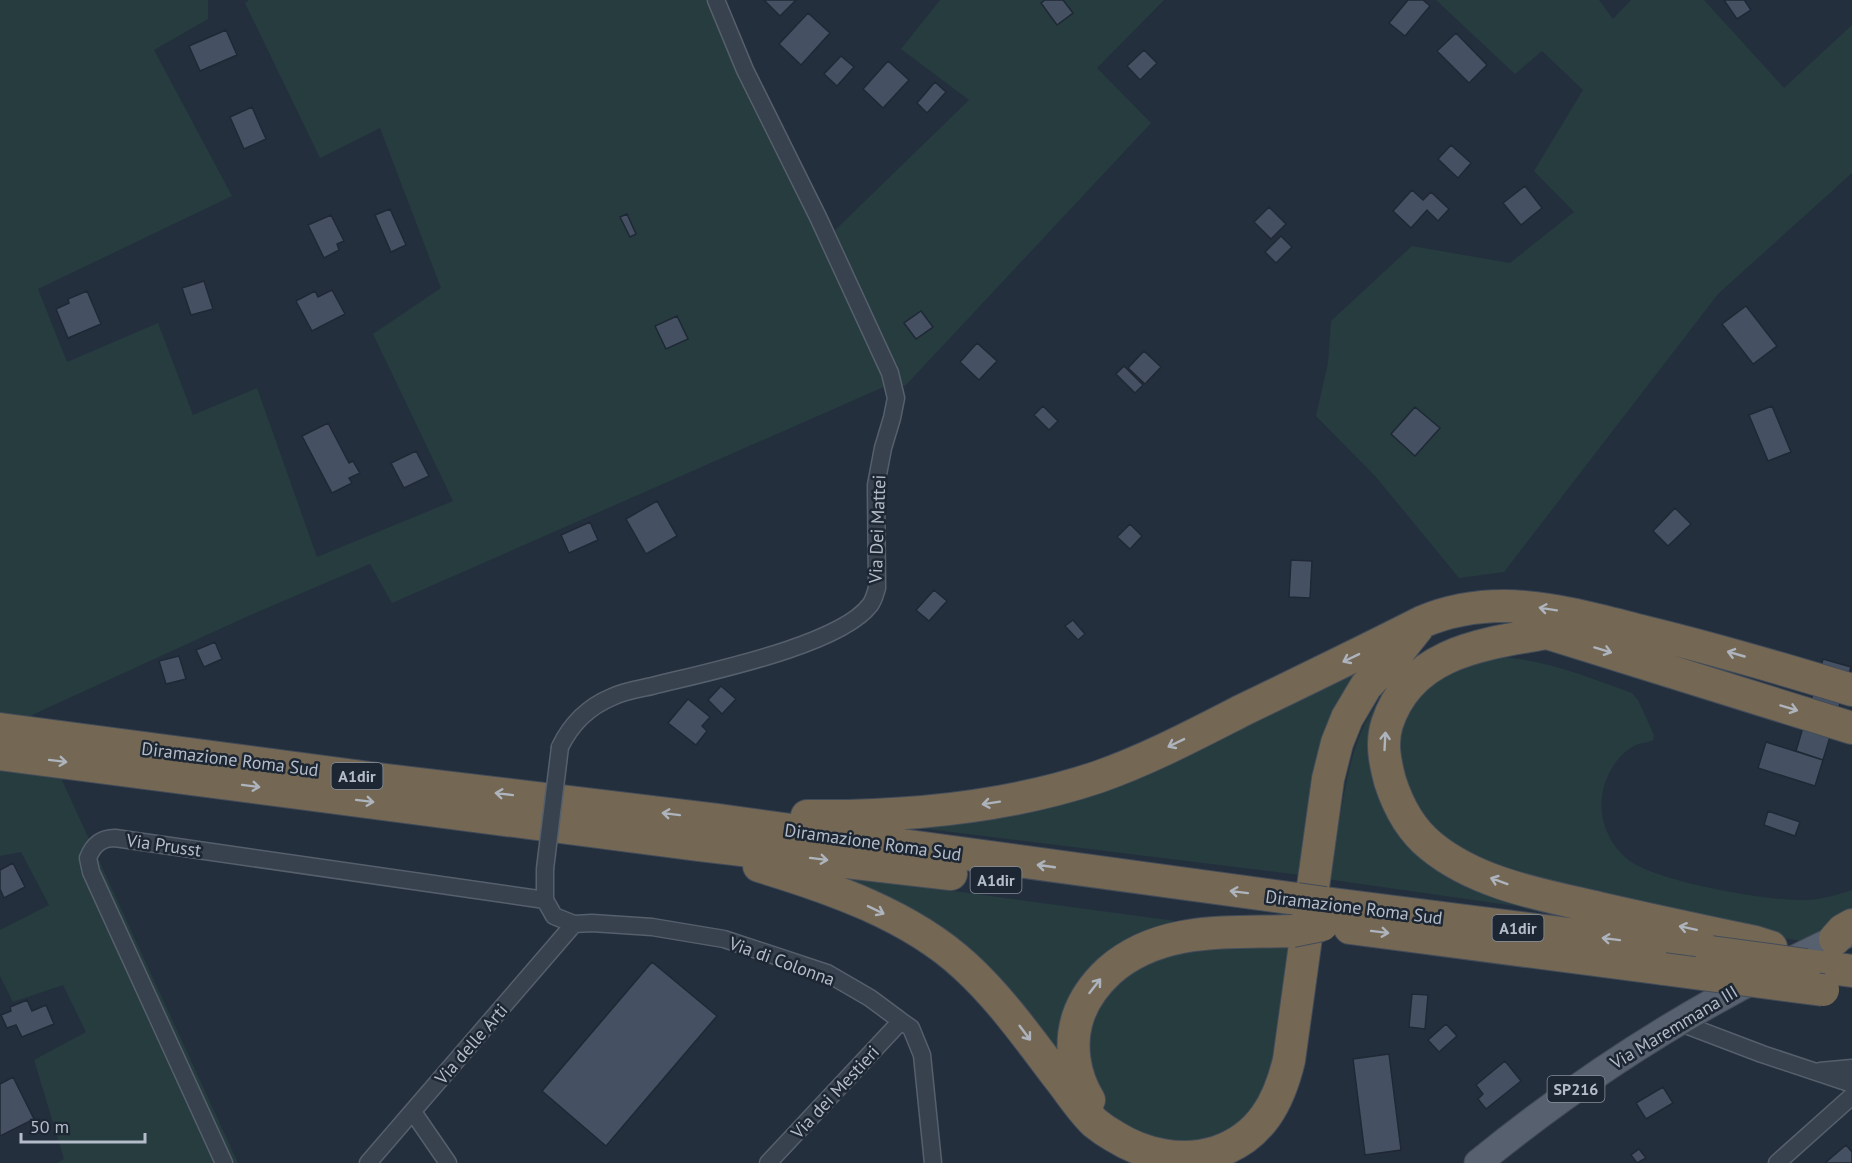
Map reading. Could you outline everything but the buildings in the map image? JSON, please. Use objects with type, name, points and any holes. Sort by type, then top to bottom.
[{"type":"highway","points":[[717,820],[751,815],[866,816],[928,811],[1012,799],[1076,784],[1160,751],[1422,622],[1445,614],[1479,607],[1528,606],[1563,612],[1728,652],[1852,690]]},
{"type":"highway","points":[[698,845],[735,860],[793,876],[831,890],[897,920],[931,940],[965,966],[1007,1011],[1087,1114],[1101,1128],[1133,1147],[1161,1156],[1181,1158],[1202,1156],[1222,1150],[1241,1140],[1265,1117],[1280,1094],[1289,1060],[1328,779],[1342,730],[1366,686],[1396,655],[1422,622]]},
{"type":"highway","points":[[1396,655],[1430,639],[1477,628],[1508,627],[1547,633],[1852,728]]},
{"type":"highway","points":[[1547,633],[1502,641],[1446,657],[1414,679],[1401,695],[1388,721],[1384,749],[1386,767],[1392,787],[1410,823],[1422,838],[1440,853],[1463,866],[1509,885],[1777,949],[1827,982]]},
{"type":"highway","name":"Diramazione Roma Sud","points":[[0,729],[717,820],[1306,916],[1664,969],[1827,982],[1852,971]]},
{"type":"highway","name":"Diramazione Roma Sud","points":[[0,754],[698,845],[933,872],[1206,908],[1710,952],[1827,982]]},
{"type":"highway","points":[[1111,1134],[1083,1088],[1074,1058],[1075,1030],[1081,1008],[1102,978],[1117,964],[1137,951],[1165,940],[1306,916]]},
{"type":"main road","name":"Via Maremmana III","points":[[1478,1163],[1589,1079],[1678,1022],[1846,932]]},
{"type":"street","name":"Via Dei Mattei","points":[[545,900],[545,869],[560,747],[567,732],[580,717],[613,696],[730,667],[807,644],[841,628],[858,616],[869,607],[877,588],[876,485],[896,398],[890,373],[818,217],[745,70],[716,0]]},
{"type":"street","name":"Via Prusst","points":[[224,1163],[88,866],[88,858],[96,845],[105,839],[116,838],[545,900]]},
{"type":"street","points":[[545,900],[554,916],[574,924]]},
{"type":"street","name":"Via di Colonna","points":[[574,924],[592,922],[652,927],[724,939],[827,974],[870,998],[911,1028],[922,1055],[933,1163]]},
{"type":"street","name":"Via delle Arti","points":[[368,1163],[574,924]]},
{"type":"street","name":"Via dei Mestieri","points":[[768,1163],[901,1021]]},
{"type":"street","points":[[1678,1022],[1852,1084]]},
{"type":"street","points":[[1814,1072],[1852,1068]]},
{"type":"street","points":[[1778,1163],[1852,1096]]},
{"type":"street","points":[[1834,1114],[1852,1107]]},
{"type":"street","points":[[413,1112],[448,1163]]},
{"type":"green space","points":[[0,0],[208,0],[208,19],[154,50],[232,196],[38,289],[67,362],[158,323],[193,415],[257,388],[317,557],[453,501],[373,334],[441,288],[380,128],[320,158],[245,3],[249,0],[716,0],[828,237],[969,100],[901,49],[940,0],[1164,0],[1097,68],[1151,123],[905,386],[895,382],[392,603],[370,564],[246,617],[32,715],[238,1163],[57,1163],[64,1159],[34,1060],[86,1032],[63,985],[13,1002],[0,976],[0,930],[49,905],[21,852],[0,856]]},
{"type":"green space","points":[[1436,0],[1599,0],[1613,19],[1631,0],[1704,0],[1784,88],[1852,25],[1852,173],[1718,294],[1504,572],[1459,578],[1376,477],[1316,416],[1328,363],[1331,321],[1412,246],[1510,263],[1574,212],[1534,171],[1583,90],[1542,51],[1515,74]]},
{"type":"green space","points":[[1372,653],[1317,760],[1302,847],[1301,875],[895,825],[986,810]]},
{"type":"green space","points":[[1489,657],[1525,660],[1580,674],[1632,693],[1638,700],[1654,735],[1653,740],[1636,745],[1617,760],[1605,782],[1602,797],[1602,815],[1607,832],[1617,848],[1630,861],[1644,869],[1689,883],[1768,898],[1813,899],[1852,890],[1852,915],[1803,941],[1730,930],[1594,897],[1485,863],[1436,832],[1408,796],[1398,741],[1404,722],[1416,700],[1431,683],[1450,671]]},
{"type":"green space","points":[[1389,688],[1391,818],[1593,917],[1326,879],[1353,755],[1361,732],[1373,709]]},
{"type":"green space","points":[[855,878],[1190,923],[1154,932],[1064,1052],[1057,1054],[856,884]]},
{"type":"green space","points":[[1294,940],[1277,1062],[1263,1099],[1235,1128],[1199,1143],[1156,1141],[1120,1123],[1106,1110],[1094,1093],[1084,1037],[1117,971],[1137,957]]}]
